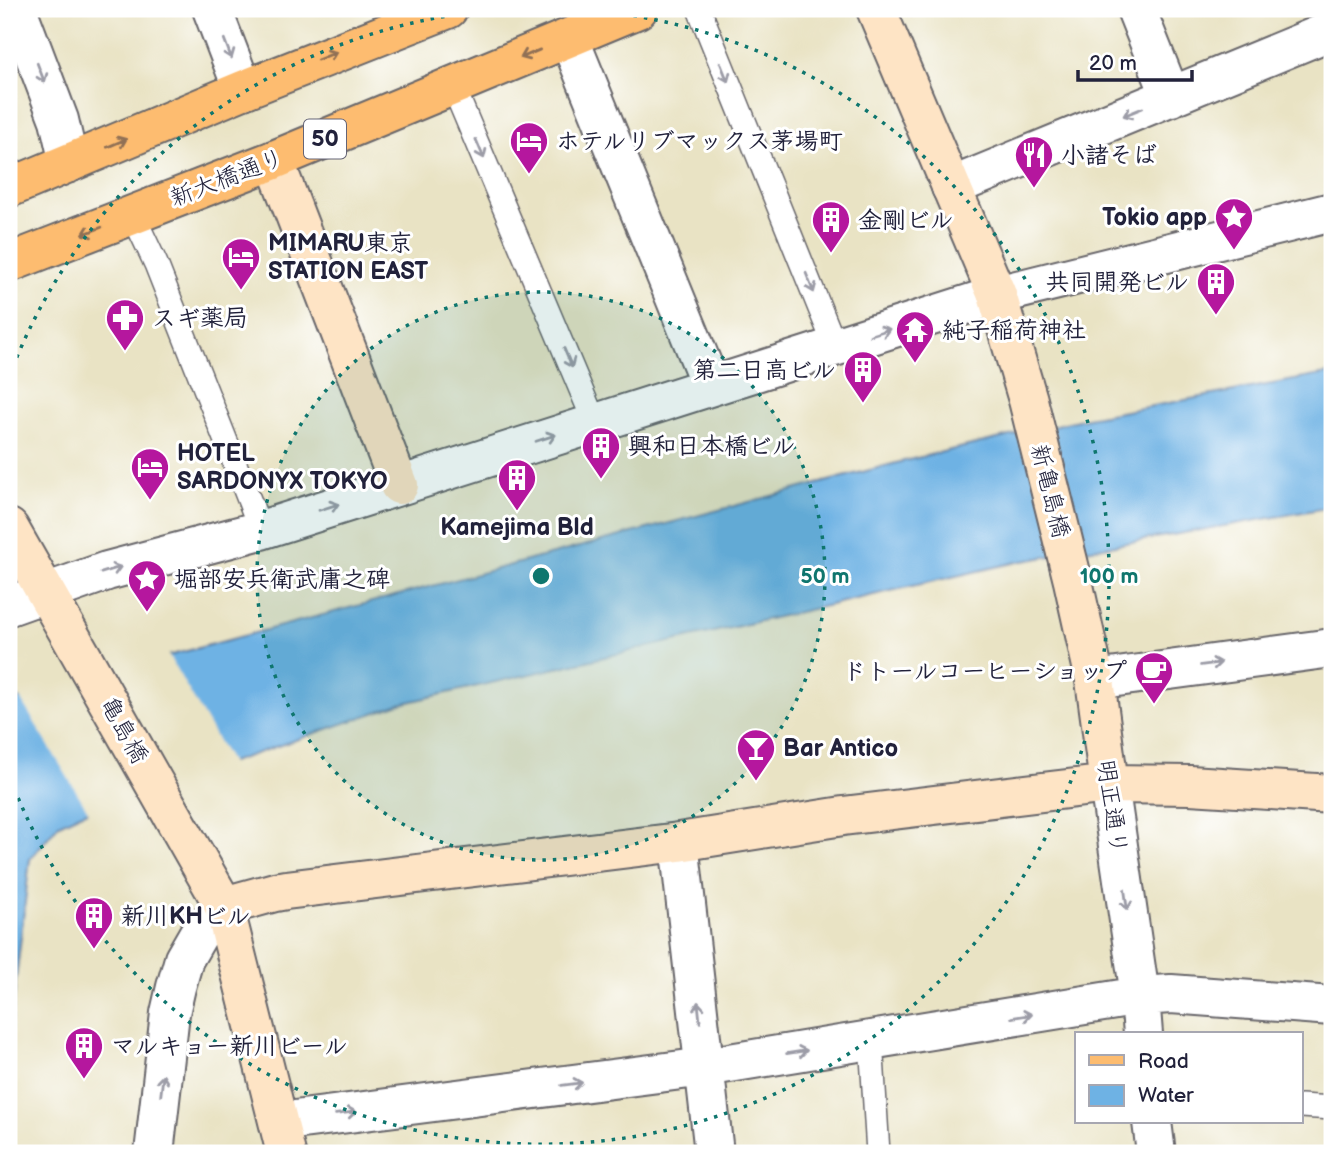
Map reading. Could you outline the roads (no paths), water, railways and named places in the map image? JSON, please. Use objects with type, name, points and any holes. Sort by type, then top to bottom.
[{"type":"main road","points":[[9,188],[243,90],[404,17],[448,9]]},
{"type":"main road","name":"新大橋通り","points":[[9,263],[274,160],[638,9]]},
{"type":"street","points":[[17,9],[59,120],[69,163]]},
{"type":"street","points":[[212,9],[243,90]]},
{"type":"street","name":"新亀島橋","points":[[876,9],[997,295],[1028,400],[1073,581]]},
{"type":"street","points":[[1136,9],[1171,97]]},
{"type":"street","points":[[951,187],[1332,30]]},
{"type":"street","points":[[569,38],[711,386]]},
{"type":"street","points":[[274,160],[399,485]]},
{"type":"street","points":[[9,606],[107,570],[261,530],[997,295],[1332,212]]},
{"type":"street","name":"亀島橋","points":[[9,528],[223,906],[282,1137]]},
{"type":"street","name":"明正通り","points":[[1073,581],[1095,680],[1143,1032]]},
{"type":"street","points":[[1095,680],[1332,648]]},
{"type":"street","points":[[154,1153],[170,1013],[176,986],[184,959],[199,933],[223,906],[275,892],[679,842],[843,817],[1109,784],[1190,785],[1332,794]]},
{"type":"street","points":[[679,842],[714,1153]]},
{"type":"street","points":[[282,1137],[1140,996],[1171,994],[1332,1006]]},
{"type":"street","points":[[1152,1124],[1156,1153]]},
{"type":"lane","points":[[699,9],[835,346]]},
{"type":"lane","points":[[453,86],[595,423]]},
{"type":"lane","points":[[133,215],[156,264],[261,530]]},
{"type":"lane","points":[[871,1040],[878,1153]]},
{"type":"lane","points":[[1302,1106],[1332,1108]]},
{"type":"water","points":[[1332,373],[1332,507],[1017,562],[400,704],[80,814],[59,824],[30,859],[9,1039],[9,703],[13,700],[164,657],[900,462],[1082,419]]},
{"type":"place","name":"ホテルリブマックス茅場町","points":[[529,175]]},
{"type":"place","name":"小諸そば","points":[[1034,189]]},
{"type":"place","name":"Tokio app","points":[[1234,251]]},
{"type":"place","name":"金剛ビル","points":[[831,254]]},
{"type":"place","name":"MIMARU東京 STATION EAST","points":[[241,291]]},
{"type":"place","name":"共同開発ビル","points":[[1216,316]]},
{"type":"place","name":"スギ薬局","points":[[125,352]]},
{"type":"place","name":"純子稲荷神社","points":[[915,364]]},
{"type":"place","name":"第二日高ビル","points":[[863,404]]},
{"type":"place","name":"興和日本橋ビル","points":[[601,480]]},
{"type":"place","name":"HOTEL SARDONYX TOKYO","points":[[150,501]]},
{"type":"place","name":"Kamejima Bld","points":[[517,512]]},
{"type":"place","name":"堀部安兵衛武庸之碑","points":[[147,613]]},
{"type":"place","name":"ドトールコーヒーショップ","points":[[1154,705]]},
{"type":"place","name":"Bar Antico","points":[[756,782]]},
{"type":"place","name":"新川KHビル","points":[[94,950]]},
{"type":"place","name":"マルキョー新川ビール","points":[[84,1080]]}]
